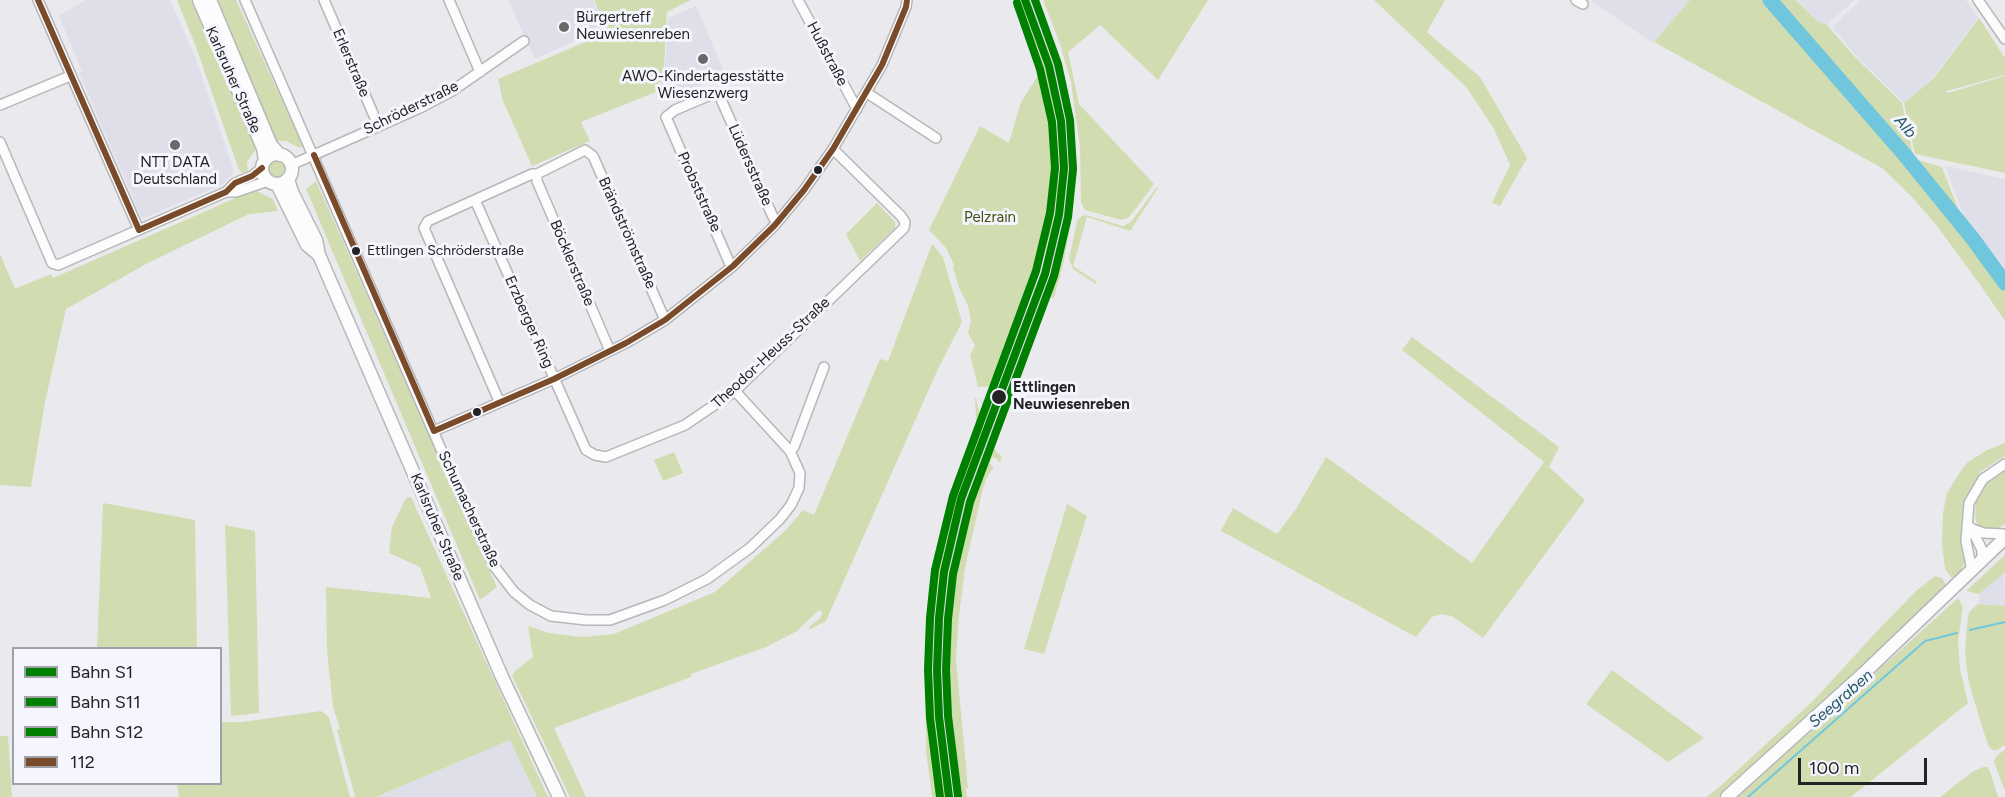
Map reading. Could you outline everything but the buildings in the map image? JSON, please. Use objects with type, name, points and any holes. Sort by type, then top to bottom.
[{"type":"main road","name":"Karlsruher Straße","points":[[199,0],[263,148],[264,164]]},
{"type":"main road","name":"Karlsruher Straße","points":[[210,0],[272,145],[280,155]]},
{"type":"main road","points":[[280,155],[291,165],[292,172],[278,181],[262,173],[264,164],[271,156],[280,155]]},
{"type":"main road","name":"Karlsruher Straße","points":[[278,181],[308,245],[319,255],[502,677],[559,797]]},
{"type":"main road","points":[[1726,797],[1955,587],[2005,536]]},
{"type":"street","points":[[38,0],[139,230]]},
{"type":"street","name":"Schumacherstraße","points":[[245,0],[494,566],[530,605],[550,616],[610,620],[665,600],[707,579],[750,548],[780,519],[799,488],[800,473],[790,451],[735,391]]},
{"type":"street","name":"Erlerstraße","points":[[324,0],[378,125]]},
{"type":"street","points":[[449,0],[480,72]]},
{"type":"street","name":"Hußstraße","points":[[798,0],[857,109]]},
{"type":"street","points":[[434,431],[554,379],[610,351],[665,320],[733,266],[777,222],[804,190],[833,148],[867,93],[891,44],[907,0]]},
{"type":"street","points":[[1977,0],[2005,39]]},
{"type":"street","name":"Schröderstraße","points":[[291,165],[420,108],[452,91],[524,41]]},
{"type":"street","points":[[0,105],[70,76]]},
{"type":"street","name":"Lüdersstraße","points":[[666,117],[675,110],[715,93],[720,97],[772,217],[777,222]]},
{"type":"street","points":[[867,93],[936,138]]},
{"type":"street","name":"Probststraße","points":[[666,117],[729,262],[733,266]]},
{"type":"street","points":[[0,142],[52,263],[58,265],[226,192],[235,183],[252,176],[264,164]]},
{"type":"street","name":"Theodor-Heuss-Straße","points":[[554,379],[586,450],[595,455],[606,456],[685,425],[735,391],[904,228],[905,222],[833,148]]},
{"type":"street","name":"Brändströmstraße","points":[[537,174],[585,150],[593,156],[665,320]]},
{"type":"street","points":[[499,401],[424,228],[428,221],[532,174],[537,174]]},
{"type":"street","name":"Böcklerstraße","points":[[537,174],[537,181],[610,351]]},
{"type":"street","points":[[226,192],[236,192],[278,181]]},
{"type":"street","name":"Erzberger Ring","points":[[475,200],[554,379]]},
{"type":"street","points":[[790,451],[794,447],[824,367]]},
{"type":"street","points":[[1982,561],[1982,550],[1970,526],[1968,509],[1976,489],[1991,472],[2005,464]]},
{"type":"street","points":[[1970,526],[1988,534],[2005,536]]},
{"type":"street","points":[[1970,526],[1966,541],[1972,571]]},
{"type":"shaded area","points":[[85,0],[170,0],[196,59],[234,171],[225,183],[142,219],[79,73],[82,71],[59,16]]},
{"type":"shaded area","points":[[508,0],[593,0],[606,27],[535,59]]},
{"type":"shaded area","points":[[1021,0],[1034,0],[1060,72],[1069,120],[1072,180],[1065,237],[1058,264],[1041,311],[1042,316],[1001,422],[996,444],[985,423],[980,398],[990,401],[1025,311],[1028,311],[1054,231],[1060,190],[1055,109],[1043,60]]},
{"type":"shaded area","points":[[1590,0],[1690,0],[1653,43]]},
{"type":"shaded area","points":[[1797,0],[1855,0],[1827,25],[1817,21]]},
{"type":"shaded area","points":[[1860,0],[1966,0],[1978,18],[1933,78],[1904,103],[1856,56],[1832,27]]},
{"type":"shaded area","points":[[696,6],[725,74],[704,84],[666,96],[657,92],[665,68],[668,18]]},
{"type":"shaded area","points":[[1945,166],[2005,179],[2005,281],[1969,231]]},
{"type":"shaded area","points":[[983,428],[991,445],[970,501],[957,552],[949,603],[946,654],[947,702],[958,797],[945,797],[936,728],[931,651],[945,546],[957,498]]},
{"type":"shaded area","points":[[2004,571],[2005,606],[1978,604],[1979,594]]},
{"type":"shaded area","points":[[510,740],[537,797],[376,797]]},
{"type":"green space","points":[[177,0],[196,0],[258,146],[247,162],[248,171],[242,173],[239,170]]},
{"type":"green space","points":[[213,0],[236,0],[301,142],[300,148],[286,141],[275,141]]},
{"type":"green space","points":[[594,0],[691,0],[667,12],[664,68],[656,92],[581,122],[590,141],[532,166],[503,101],[498,79],[609,32]]},
{"type":"green space","name":"Pelzrain","points":[[1016,0],[1021,0],[1047,72],[1055,109],[1058,189],[1052,228],[996,386],[978,387],[970,355],[975,346],[968,333],[971,321],[968,306],[946,248],[929,230],[980,126],[1009,143],[1021,102],[1039,74]]},
{"type":"green space","points":[[1034,0],[1038,0],[1063,71],[1069,97],[1075,148],[1073,210],[1063,265],[1054,298],[1047,297],[1065,237],[1070,209],[1072,148],[1060,72]]},
{"type":"green space","points":[[1043,0],[1208,0],[1158,80],[1100,25],[1068,52],[1079,104],[1154,184],[1128,218],[1121,220],[1085,210],[1081,202],[1080,147],[1071,82],[1060,44]]},
{"type":"green space","points":[[1374,0],[1445,0],[1427,32],[1480,77],[1527,158],[1500,206],[1492,203],[1510,165],[1494,129],[1467,88]]},
{"type":"green space","points":[[1690,0],[1796,0],[1817,21],[1827,25],[1855,57],[1902,103],[1914,159],[1942,167],[1968,234],[2005,288],[2005,321],[1937,226],[1912,197],[1882,168],[1654,42]]},
{"type":"green space","points":[[1979,18],[2005,58],[2005,75],[1945,90],[1948,93],[2005,76],[2005,173],[1915,154],[1904,103],[1934,78]]},
{"type":"green space","points":[[277,161],[283,164],[286,170],[283,176],[277,179],[271,176],[268,170],[271,164]]},
{"type":"green space","points":[[316,181],[497,587],[480,600],[306,189]]},
{"type":"green space","points":[[1157,187],[1130,231],[1087,217],[1073,266],[1097,282],[1096,284],[1073,269],[1069,259],[1077,221],[1082,216],[1086,215],[1123,226],[1131,222]]},
{"type":"green space","points":[[254,190],[273,199],[278,211],[249,214],[148,263],[66,309],[45,402],[31,487],[0,485],[0,254],[15,289],[51,274],[53,278]]},
{"type":"green space","points":[[877,203],[895,222],[895,228],[860,261],[846,234]]},
{"type":"green space","points":[[932,244],[943,257],[962,322],[938,369],[826,621],[809,630],[809,627],[823,613],[819,610],[797,631],[766,647],[554,728],[586,797],[570,797],[512,676],[533,657],[528,626],[549,633],[582,637],[614,634],[715,592],[785,531],[803,510],[814,515],[880,359],[888,361]]},
{"type":"green space","points":[[1412,337],[1559,447],[1549,467],[1585,500],[1483,638],[1452,616],[1441,614],[1432,617],[1416,637],[1221,531],[1233,508],[1277,534],[1296,509],[1326,457],[1472,563],[1544,462],[1402,350]]},
{"type":"green space","points":[[975,398],[983,428],[957,498],[945,546],[937,593],[931,651],[936,728],[945,797],[932,797],[926,751],[925,653],[933,569],[950,501],[977,433]]},
{"type":"green space","points":[[2005,443],[2005,456],[1981,471],[1967,496],[1961,525],[1966,559],[1960,572],[1955,577],[1951,577],[1945,569],[1942,544],[1943,513],[1947,493],[1968,462],[1987,450]]},
{"type":"green space","points":[[991,445],[1002,458],[999,463],[992,457],[990,464],[994,467],[983,488],[965,568],[959,616],[956,659],[968,788],[966,788],[967,797],[958,797],[947,702],[946,654],[949,603],[957,552],[970,501]]},
{"type":"green space","points":[[674,452],[683,473],[663,481],[654,460]]},
{"type":"green space","points":[[2005,469],[2005,524],[1994,531],[1981,529],[1975,517],[1976,502],[1984,485]]},
{"type":"green space","points":[[411,497],[548,797],[537,797],[510,740],[376,797],[355,797],[333,707],[327,651],[326,587],[431,598],[420,567],[389,553],[392,527],[406,498]]},
{"type":"green space","points":[[103,503],[195,520],[197,647],[97,647]]},
{"type":"green space","points":[[1067,504],[1087,516],[1044,654],[1024,649]]},
{"type":"green space","points":[[225,525],[255,531],[259,713],[231,716]]},
{"type":"green space","points":[[2005,555],[2005,572],[1979,594],[1966,591]]},
{"type":"green space","points":[[1935,576],[1942,578],[1946,585],[1837,691],[1719,797],[1706,797],[1814,700],[1916,591]]},
{"type":"green space","points":[[1958,598],[1963,607],[1958,641],[1960,669],[1968,703],[1851,797],[1738,797]]},
{"type":"green space","points":[[1978,604],[2005,606],[2005,745],[1997,750],[1989,747],[1984,733],[1969,683],[1966,663],[1968,616]]},
{"type":"green space","points":[[1612,670],[1704,738],[1668,762],[1586,704]]},
{"type":"green space","points":[[321,711],[329,717],[350,797],[179,797],[177,785],[222,785],[222,722],[242,722]]},
{"type":"green space","points":[[0,736],[8,736],[12,797],[0,797]]},
{"type":"green space","points":[[2005,749],[2005,791],[1994,762]]},
{"type":"green space","points":[[1987,767],[1990,771],[1998,797],[1940,797],[1972,772]]},
{"type":"waterway","name":"Alb","points":[[1770,0],[1904,154],[1973,239],[2005,283]]},
{"type":"waterway","name":"Seegraben","points":[[1970,630],[2005,622]]},
{"type":"waterway","name":"Seegraben","points":[[1748,797],[1925,641],[1957,633]]},
{"type":"rail line","name":"S1","points":[[949,797],[939,717],[937,670],[944,572],[961,499],[1045,274],[1059,215],[1064,168],[1061,121],[1049,66],[1025,0]]},
{"type":"rail line","name":"S11","points":[[958,796],[948,716],[946,670],[953,574],[970,502],[1054,276],[1068,217],[1073,169],[1070,120],[1058,64],[1035,0]]},
{"type":"rail line","name":"S12","points":[[940,797],[930,718],[928,670],[935,570],[953,496],[1036,271],[1050,213],[1055,168],[1052,122],[1040,69],[1017,3]]},
{"type":"transit line","name":"112","points":[[38,0],[139,230]]},
{"type":"transit line","name":"112","points":[[434,431],[554,379],[626,343],[665,320],[733,266],[775,225],[804,190],[833,149],[882,65],[907,0]]},
{"type":"transit line","name":"112","points":[[314,155],[434,431]]},
{"type":"transit line","name":"112","points":[[139,230],[226,192],[235,183],[252,176],[262,168]]},
{"type":"place","name":"Bürgertreff Neuwiesenreben","points":[[564,27]]},
{"type":"place","name":"AWO-Kindertagesstätte Wiesenzwerg","points":[[703,59]]},
{"type":"place","name":"NTT DATA Deutschland","points":[[175,145]]},
{"type":"place","name":"Ettlingen Schröderstraße","points":[[356,251]]},
{"type":"place","name":"Ettlingen Neuwiesenreben","points":[[999,397]]}]
